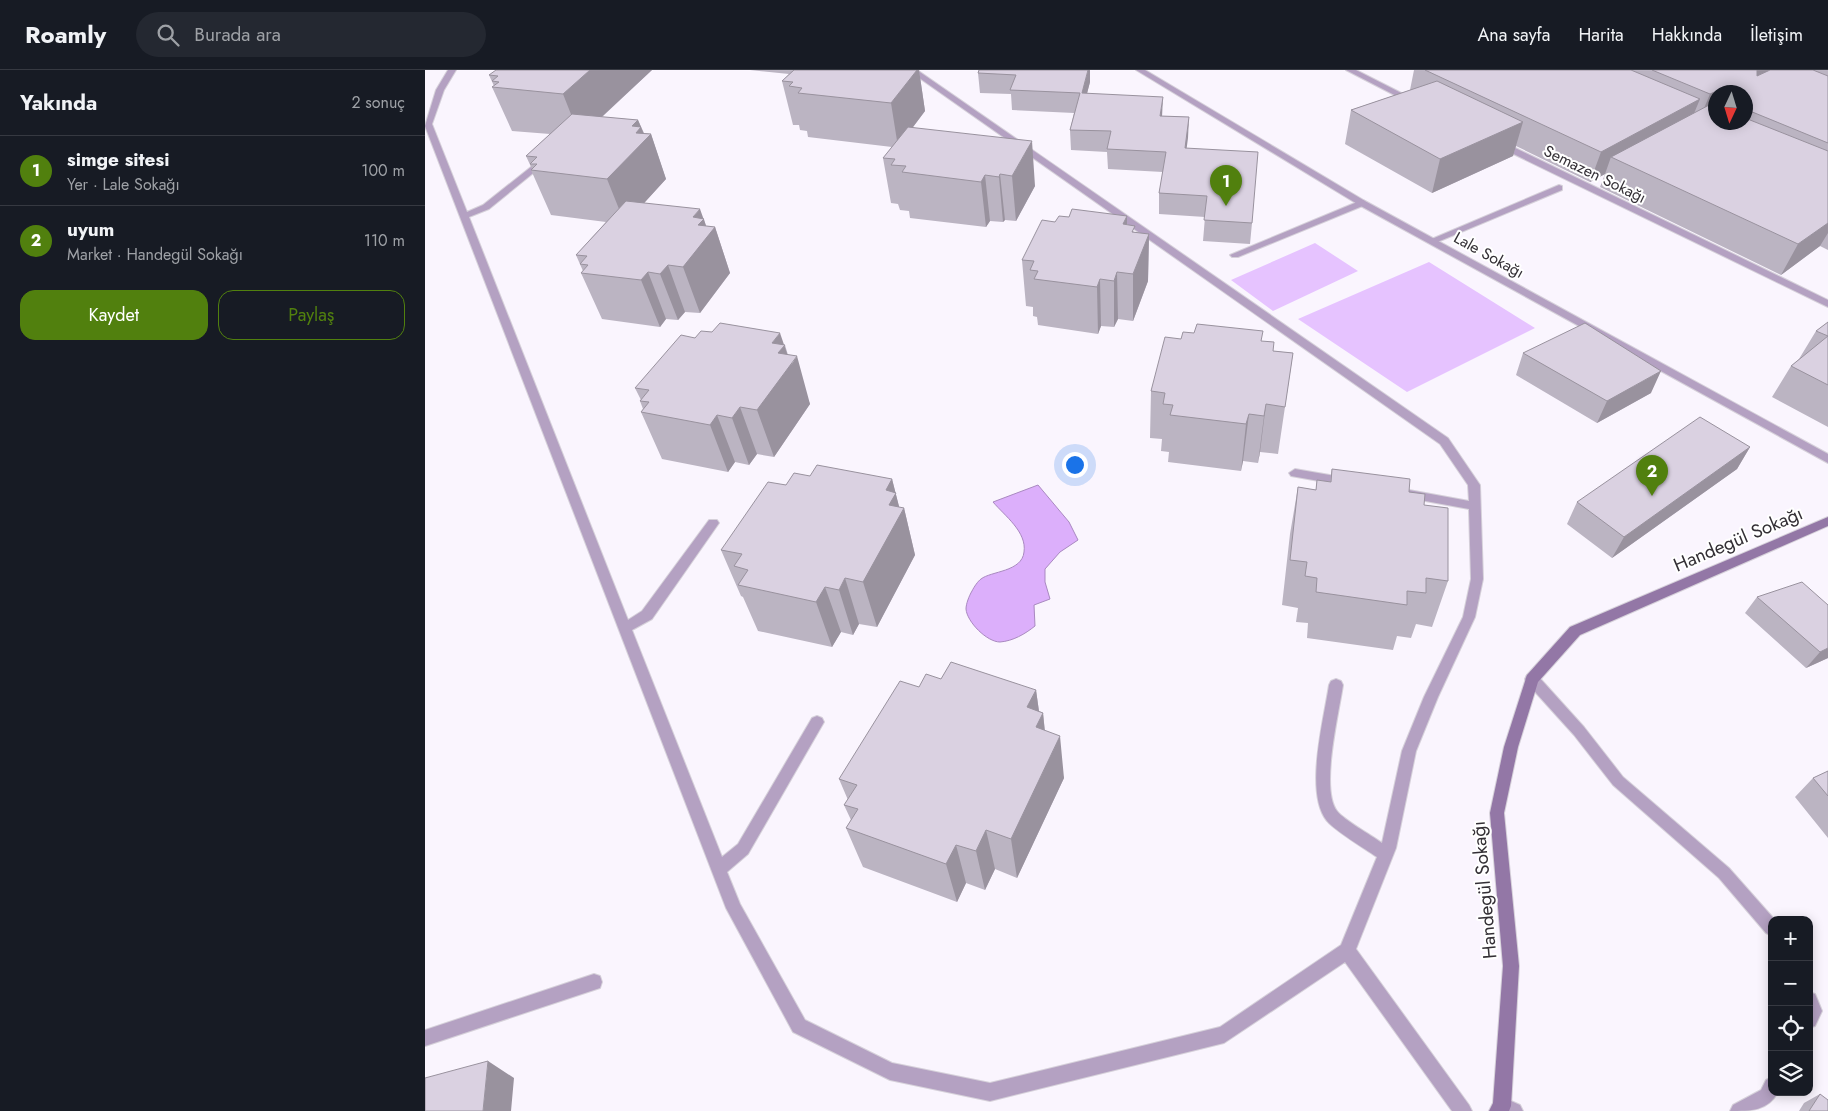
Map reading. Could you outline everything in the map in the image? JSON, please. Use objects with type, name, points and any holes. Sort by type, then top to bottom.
[{"type":"street","points":[[452,70],[440,90],[428,124],[734,908],[799,1026],[890,1071],[990,1092],[1224,1035],[1347,951],[1385,854],[1409,751],[1431,697],[1469,617],[1477,579],[1474,486],[1444,441],[912,70]]},
{"type":"street","name":"Lale Sokağı","points":[[1140,70],[1362,203],[1828,459]]},
{"type":"street","points":[[1350,70],[1421,105]]},
{"type":"street","name":"Semazen Sokağı","points":[[1492,140],[1828,304]]},
{"type":"street","points":[[464,216],[486,207],[554,153]]},
{"type":"street","points":[[1589,188],[1598,183]]},
{"type":"street","points":[[1432,241],[1559,188]]},
{"type":"street","points":[[1235,255],[1362,203]]},
{"type":"street","points":[[1295,473],[1361,485]]},
{"type":"street","points":[[1399,492],[1475,506]]},
{"type":"street","name":"Handegül Sokağı","points":[[1505,1109],[1511,966],[1497,813],[1511,747],[1532,679],[1575,631],[1828,521]]},
{"type":"street","points":[[625,628],[647,615],[713,523]]},
{"type":"street","points":[[1532,679],[1579,730],[1618,782],[1724,873],[1768,923]]},
{"type":"street","points":[[1336,685],[1322,780],[1325,801],[1332,816],[1385,854]]},
{"type":"street","points":[[719,869],[743,849],[817,722]]},
{"type":"street","points":[[1347,951],[1463,1111]]},
{"type":"street","points":[[425,1038],[594,982]]},
{"type":"street","points":[[1739,1111],[1768,1094]]},
{"type":"shaded area","points":[[1315,243],[1358,271],[1273,311],[1231,280]]},
{"type":"shaded area","points":[[1429,262],[1535,328],[1407,392],[1298,319]]},
{"type":"shaded area","points":[[1038,485],[1069,522],[1078,540],[1060,552],[1045,569],[1045,582],[1050,599],[1034,605],[1035,626],[1014,639],[1000,642],[995,641],[984,635],[970,620],[966,609],[967,602],[981,579],[1018,564],[1022,559],[1024,545],[1019,531],[993,502]]},
{"type":"building","points":[[496,70],[590,70],[563,94],[492,87],[499,82],[492,81],[498,76],[489,75]]},
{"type":"building","points":[[794,70],[917,70],[891,103],[798,93],[802,88],[789,86],[793,82],[782,81]]},
{"type":"building","points":[[979,70],[1088,70],[1082,93],[1163,97],[1160,116],[1189,117],[1185,148],[1258,152],[1252,223],[1204,220],[1207,196],[1159,193],[1166,152],[1107,149],[1111,131],[1070,130],[1080,93],[1010,90],[1016,75],[978,73]]},
{"type":"building","points":[[1425,70],[1631,70],[1700,99],[1601,152]]},
{"type":"building","points":[[1652,70],[1757,70],[1757,76],[1770,70],[1813,70],[1828,76],[1828,143],[1753,112],[1753,85],[1708,85],[1708,93]]},
{"type":"building","points":[[1437,81],[1523,122],[1440,159],[1351,110]]},
{"type":"building","points":[[1708,106],[1708,130],[1753,130],[1753,121],[1828,151],[1828,223],[1798,244],[1611,157]]},
{"type":"building","points":[[572,114],[638,120],[632,126],[641,127],[636,133],[651,134],[607,179],[531,170],[537,164],[530,164],[537,157],[526,156]]},
{"type":"building","points":[[908,127],[1032,141],[1012,176],[1000,174],[999,177],[985,175],[981,182],[902,172],[906,166],[891,165],[895,159],[883,158]]},
{"type":"building","points":[[626,201],[700,209],[693,217],[704,219],[698,225],[715,227],[683,267],[668,265],[660,274],[648,272],[641,280],[581,273],[588,265],[580,264],[587,256],[576,255]]},
{"type":"building","points":[[1072,209],[1127,216],[1123,224],[1135,226],[1132,232],[1149,234],[1133,274],[1117,272],[1114,281],[1100,279],[1097,287],[1034,279],[1038,271],[1030,270],[1034,261],[1022,260],[1042,220],[1055,222],[1059,216],[1069,217]]},
{"type":"building","points":[[1828,322],[1828,336],[1816,331]]},
{"type":"building","points":[[720,323],[780,333],[772,343],[785,345],[778,353],[797,356],[757,410],[740,407],[732,418],[717,415],[710,425],[641,412],[649,402],[640,401],[649,390],[635,388],[681,335],[695,338],[701,331],[712,332]]},
{"type":"building","points":[[1585,323],[1661,371],[1607,401],[1523,353]]},
{"type":"building","points":[[1197,324],[1263,331],[1261,341],[1274,342],[1273,351],[1293,353],[1285,407],[1266,404],[1264,416],[1249,414],[1246,424],[1170,415],[1173,405],[1163,404],[1165,393],[1151,391],[1165,337],[1181,339],[1183,332],[1194,333]]},
{"type":"building","points":[[1828,336],[1828,385],[1791,366]]},
{"type":"building","points":[[1700,417],[1750,447],[1624,537],[1577,502]]},
{"type":"building","points":[[817,465],[892,479],[886,490],[896,493],[889,505],[904,508],[863,582],[845,578],[839,590],[825,587],[816,602],[738,585],[748,570],[734,566],[742,554],[721,550],[768,482],[786,485],[794,473],[810,476]]},
{"type":"building","points":[[1332,469],[1410,479],[1409,492],[1425,494],[1424,505],[1448,508],[1448,581],[1426,578],[1426,593],[1407,591],[1407,605],[1316,592],[1317,578],[1305,576],[1307,562],[1290,560],[1298,487],[1316,490],[1317,480],[1331,482]]},
{"type":"building","points":[[1802,582],[1828,605],[1828,648],[1820,652],[1757,597]]},
{"type":"building","points":[[951,662],[1036,690],[1027,707],[1043,713],[1036,727],[1060,736],[1011,839],[986,830],[976,851],[956,845],[946,864],[846,828],[858,809],[844,805],[857,785],[839,779],[900,681],[919,687],[926,674],[941,679]]},
{"type":"building","points":[[1828,771],[1828,796],[1813,778]]},
{"type":"building","points":[[488,1061],[483,1111],[425,1111],[425,1078]]},
{"type":"building","points":[[1820,1094],[1828,1100],[1828,1111],[1809,1111]]},
{"type":"place","name":"simge sitesi","points":[[1226,206]]},
{"type":"place","name":"uyum","points":[[1652,496]]}]
